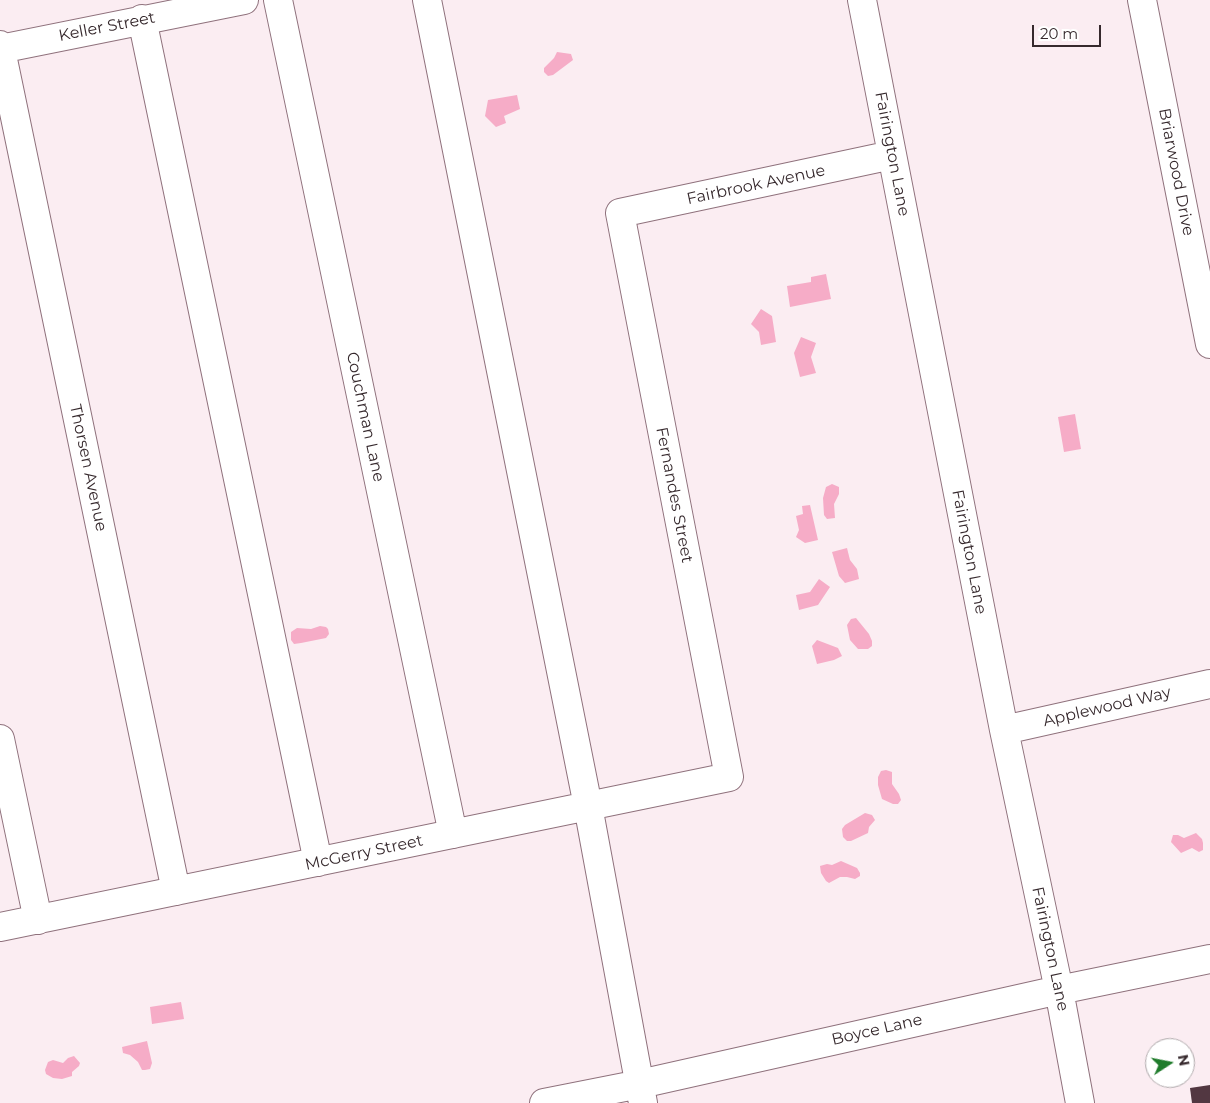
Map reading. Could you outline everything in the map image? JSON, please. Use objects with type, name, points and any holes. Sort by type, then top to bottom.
[{"type":"street","name":"Keller Street","points":[[0,47],[244,0]]},
{"type":"street","name":"Couchman Lane","points":[[278,0],[453,834]]},
{"type":"street","points":[[427,0],[588,806],[641,1093]]},
{"type":"street","name":"Fairington Lane","points":[[862,0],[1004,730],[1059,990],[1080,1103]]},
{"type":"street","name":"Briarwood Drive","points":[[1142,0],[1210,344]]},
{"type":"street","points":[[142,20],[318,862]]},
{"type":"street","name":"Thorsen Avenue","points":[[0,47],[176,891]]},
{"type":"street","name":"Fairbrook Avenue","points":[[620,213],[892,156]]},
{"type":"street","name":"Fernandes Street","points":[[620,213],[729,777]]},
{"type":"street","name":"Applewood Way","points":[[1004,730],[1210,684]]},
{"type":"street","points":[[0,739],[38,920]]},
{"type":"street","name":"McGerry Street","points":[[0,927],[729,777]]},
{"type":"street","name":"Boyce Lane","points":[[544,1103],[641,1093],[1059,990],[1210,960]]},
{"type":"shaded area","points":[[557,52],[571,54],[573,60],[553,75],[548,76],[544,72],[544,68]]},
{"type":"shaded area","points":[[517,95],[520,109],[504,116],[506,123],[496,127],[485,116],[488,100]]},
{"type":"shaded area","points":[[826,274],[831,299],[790,307],[787,286],[811,282],[811,277]]},
{"type":"shaded area","points":[[761,309],[772,316],[776,342],[761,345],[759,332],[751,324]]},
{"type":"shaded area","points":[[801,337],[816,343],[811,357],[816,373],[800,377],[794,353]]},
{"type":"shaded area","points":[[1075,414],[1081,449],[1064,452],[1058,417]]},
{"type":"shaded area","points":[[832,484],[839,487],[839,494],[834,504],[835,518],[827,519],[824,515],[823,498],[826,487]]},
{"type":"shaded area","points":[[810,505],[818,540],[805,543],[796,537],[799,530],[796,516],[803,514],[802,506]]},
{"type":"shaded area","points":[[847,548],[850,560],[857,569],[859,579],[845,583],[839,576],[832,552]]},
{"type":"shaded area","points":[[819,579],[830,587],[818,605],[799,610],[796,595],[810,592]]},
{"type":"shaded area","points":[[856,618],[869,634],[872,641],[872,646],[868,649],[858,649],[850,640],[847,625],[851,619]]},
{"type":"shaded area","points":[[320,626],[328,629],[329,634],[326,638],[294,644],[291,640],[291,632],[297,628],[311,629]]},
{"type":"shaded area","points":[[817,640],[838,648],[842,656],[817,664],[812,646]]},
{"type":"shaded area","points":[[881,771],[892,772],[892,784],[901,800],[898,804],[882,799],[878,777]]},
{"type":"shaded area","points":[[865,813],[872,815],[875,820],[869,827],[868,833],[847,841],[843,837],[842,829],[845,825]]},
{"type":"shaded area","points":[[1196,833],[1203,843],[1203,850],[1199,852],[1192,848],[1181,853],[1171,842],[1173,835],[1184,838]]},
{"type":"shaded area","points":[[841,861],[857,868],[860,876],[855,879],[840,877],[829,883],[821,873],[820,866],[832,865]]},
{"type":"shaded area","points":[[181,1002],[184,1019],[152,1024],[150,1007]]},
{"type":"shaded area","points":[[147,1041],[152,1063],[150,1069],[142,1070],[138,1062],[130,1055],[123,1053],[122,1047]]},
{"type":"shaded area","points":[[74,1056],[80,1063],[72,1072],[72,1076],[62,1079],[53,1078],[46,1074],[45,1070],[48,1062],[53,1060],[63,1063],[68,1058]]},
{"type":"building","points":[[1210,1085],[1210,1103],[1192,1103],[1190,1088]]}]
